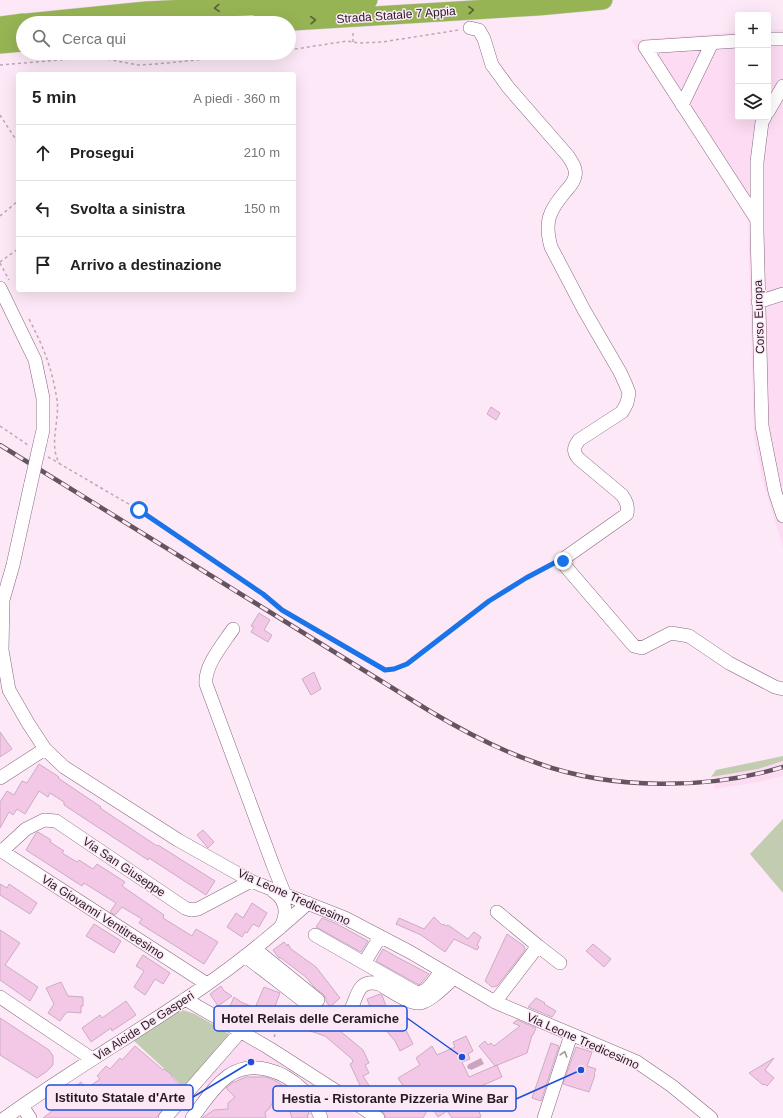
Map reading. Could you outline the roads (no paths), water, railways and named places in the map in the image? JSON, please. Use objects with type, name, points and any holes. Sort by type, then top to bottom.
[{"type":"highway","name":"Strada Statale 7 Appia","points":[[96,16],[146,11],[368,0]]},
{"type":"highway","name":"Strada Statale 7 Appia","points":[[296,21],[534,6],[603,0]]},
{"type":"highway","points":[[0,26],[16,24]]},
{"type":"highway","points":[[0,44],[16,43]]},
{"type":"street","points":[[470,28],[479,30],[484,38],[492,65],[508,87],[568,156],[574,167],[575,175],[573,183],[556,203],[549,217],[547,226],[550,247],[620,372],[629,393],[628,403],[622,412],[579,440],[574,446],[574,453],[579,459],[622,495],[628,508],[627,514],[566,557],[563,561],[566,567],[634,646],[642,648],[671,633],[688,636],[728,663],[775,687],[783,689]]},
{"type":"street","points":[[771,39],[783,38]]},
{"type":"street","points":[[735,41],[645,47],[757,220]]},
{"type":"street","points":[[682,105],[712,43]]},
{"type":"street","points":[[771,107],[783,86]]},
{"type":"street","name":"Corso Europa","points":[[763,120],[757,162],[758,302],[762,426],[775,492],[783,516]]},
{"type":"street","name":"Via Leone Tredicesimo","points":[[5,285],[35,360],[43,398],[43,430],[13,565],[3,600],[2,650],[9,690],[28,724],[45,750],[64,766],[178,840],[251,881],[345,918],[410,952],[495,1002],[637,1062],[672,1086],[711,1118]]},
{"type":"street","points":[[758,302],[783,294]]},
{"type":"street","points":[[233,628],[209,666],[205,677],[206,684],[273,865],[297,899]]},
{"type":"street","points":[[0,778],[45,750]]},
{"type":"street","name":"Via San Giuseppe","points":[[1,851],[26,829],[44,820],[56,821],[185,908],[191,910],[204,906],[251,881]]},
{"type":"street","name":"Via Giovanni Ventitreesimo","points":[[1,851],[207,984]]},
{"type":"street","points":[[267,887],[282,899],[286,914]]},
{"type":"street","name":"Via Alcide De Gasperi","points":[[279,929],[283,922],[289,903],[297,899]]},
{"type":"street","name":"Via Alcide De Gasperi","points":[[5,1118],[92,1059],[185,999],[250,953],[279,929],[297,899]]},
{"type":"street","points":[[497,912],[560,963]]},
{"type":"street","points":[[315,935],[417,993],[421,993],[426,989],[441,971]]},
{"type":"street","points":[[364,963],[380,937]]},
{"type":"street","points":[[495,1002],[538,946]]},
{"type":"street","points":[[250,953],[310,1006],[321,1013],[333,1018],[341,1019],[348,1013],[360,988],[368,983],[374,982],[379,984],[411,1002],[419,1004],[432,997],[454,978]]},
{"type":"street","points":[[250,953],[318,1000]]},
{"type":"street","points":[[0,998],[92,1059]]},
{"type":"street","points":[[185,999],[269,1048],[374,1117]]},
{"type":"street","points":[[165,1118],[241,1031]]},
{"type":"street","points":[[544,1118],[571,1035]]},
{"type":"street","points":[[192,1118],[217,1086],[229,1076],[247,1067],[273,1071],[289,1078],[304,1091],[317,1109],[321,1118]]},
{"type":"street","points":[[200,1077],[205,1102]]},
{"type":"street","points":[[22,1106],[30,1118]]},
{"type":"railway","points":[[0,445],[428,710],[468,733],[509,752],[566,772],[596,778],[660,784],[723,780],[754,775],[783,767]]},
{"type":"place","name":"Hotel Relais delle Ceramiche","points":[[462,1057]]},
{"type":"place","name":"Istituto Statale d'Arte","points":[[251,1062]]},
{"type":"place","name":"Hestia - Ristorante Pizzeria Wine Bar","points":[[581,1070]]}]
